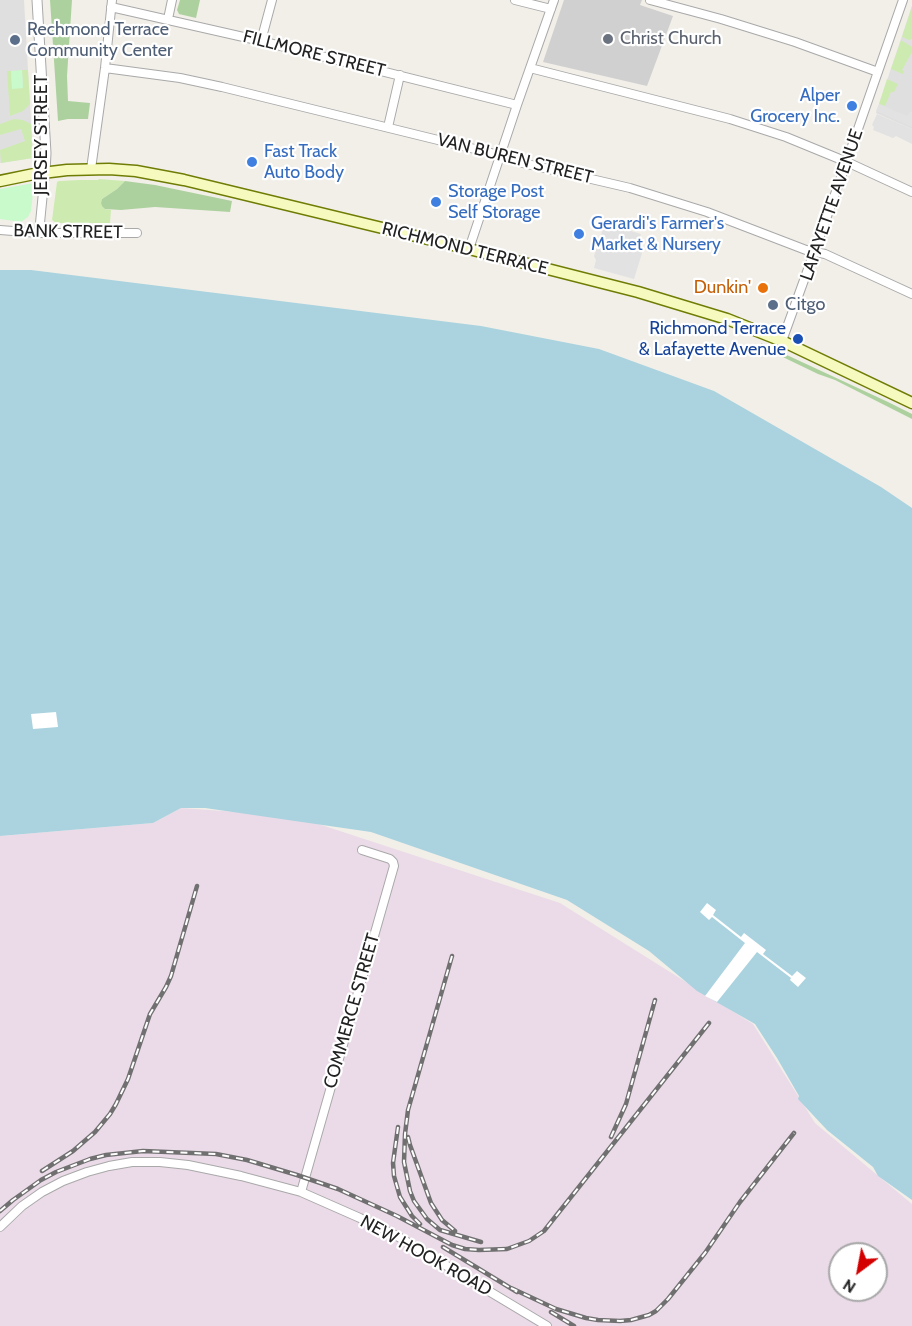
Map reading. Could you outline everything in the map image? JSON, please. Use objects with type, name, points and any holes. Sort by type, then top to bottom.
[{"type":"main road","name":"RICHMOND TERRACE","points":[[0,180],[45,172],[91,169],[127,170],[170,177],[469,249],[685,305],[735,322],[782,341],[912,403]]},
{"type":"street","name":"JERSEY STREET","points":[[37,0],[45,130],[45,172],[39,233]]},
{"type":"street","points":[[168,19],[172,0]]},
{"type":"street","points":[[261,41],[272,0]]},
{"type":"street","points":[[516,0],[551,9]]},
{"type":"street","points":[[469,249],[554,0]]},
{"type":"street","points":[[650,0],[786,39],[878,72]]},
{"type":"street","name":"LAFAYETTE AVENUE","points":[[782,341],[903,0]]},
{"type":"street","points":[[91,169],[112,3]]},
{"type":"street","name":"FILLMORE STREET","points":[[112,3],[168,19],[517,105]]},
{"type":"street","name":"VAN BUREN STREET","points":[[105,68],[180,78],[222,87],[630,188],[696,208],[806,250],[835,258],[912,294]]},
{"type":"street","points":[[530,68],[730,119],[786,137],[912,192]]},
{"type":"street","points":[[388,127],[400,75]]},
{"type":"street","name":"BANK STREET","points":[[0,231],[137,233]]},
{"type":"street","name":"COMMERCE STREET","points":[[301,1192],[394,866],[390,859],[362,850]]},
{"type":"street","name":"NEW HOOK ROAD","points":[[0,1227],[22,1206],[42,1192],[87,1172],[132,1162],[188,1165],[301,1192],[360,1218],[397,1236],[547,1326]]},
{"type":"shaded area","points":[[0,0],[24,0],[33,158],[0,163]]},
{"type":"shaded area","name":"Christ Church","points":[[564,0],[642,0],[640,5],[673,16],[647,86],[543,62]]},
{"type":"shaded area","points":[[912,6],[912,129],[876,113]]},
{"type":"shaded area","points":[[879,104],[907,116],[912,112],[912,127],[876,111]]},
{"type":"shaded area","points":[[877,114],[912,129],[912,144],[896,136],[893,138],[873,130],[872,125]]},
{"type":"shaded area","points":[[605,223],[641,234],[637,247],[643,250],[634,279],[594,268],[596,260],[594,256]]},
{"type":"shaded area","points":[[181,808],[294,816],[560,903],[753,1024],[815,1123],[912,1204],[912,1326],[0,1326],[0,836],[153,823]]},
{"type":"green space","points":[[50,0],[72,0],[67,76],[68,101],[90,103],[88,119],[58,121]]},
{"type":"green space","points":[[180,0],[200,0],[196,18],[179,14],[177,10]]},
{"type":"green space","points":[[912,6],[912,39],[909,40],[902,37]]},
{"type":"green space","points":[[901,40],[912,47],[912,52],[902,70],[903,74],[891,69]]},
{"type":"green space","points":[[22,70],[28,70],[30,104],[23,111],[10,116],[7,71],[11,71],[12,88],[23,88]]},
{"type":"green space","points":[[22,70],[23,88],[12,89],[11,71]]},
{"type":"green space","points":[[887,79],[898,84],[894,92],[891,92],[885,106],[879,104]]},
{"type":"green space","points":[[14,119],[31,124],[33,158],[1,163],[0,150],[25,141],[21,129],[0,135],[0,124]]},
{"type":"green space","points":[[99,179],[125,181],[102,199],[101,203],[105,209],[111,210],[110,223],[56,223],[52,220],[57,182]]},
{"type":"green space","points":[[125,181],[232,201],[230,212],[155,207],[105,209],[101,203],[102,199]]},
{"type":"green space","points":[[34,183],[31,211],[28,217],[21,222],[0,219],[0,189]]},
{"type":"green space","points":[[761,343],[912,414],[912,419],[835,380],[762,347]]},
{"type":"water","points":[[0,270],[31,270],[481,326],[599,349],[714,391],[881,487],[912,508],[912,1200],[878,1176],[873,1167],[827,1130],[798,1099],[799,1096],[755,1024],[697,991],[649,951],[567,900],[371,832],[205,808],[181,808],[153,823],[0,836]]},
{"type":"pier","points":[[56,712],[58,727],[33,729],[31,714]]},
{"type":"pier","points":[[707,903],[716,910],[713,915],[741,937],[744,933],[766,950],[763,954],[792,976],[797,971],[806,978],[798,987],[790,980],[791,978],[757,952],[717,1002],[705,996],[745,943],[712,917],[709,920],[700,912]]},
{"type":"railway","points":[[42,1171],[73,1151],[95,1132],[116,1104],[128,1079],[150,1014],[171,976],[197,886]]},
{"type":"railway","points":[[452,956],[408,1110],[404,1162],[414,1201],[427,1219],[440,1230],[481,1242]]},
{"type":"railway","points":[[611,1137],[626,1104],[655,1000]]},
{"type":"railway","points":[[0,1211],[41,1180],[90,1159],[143,1151],[216,1154],[247,1160],[338,1189],[452,1245],[465,1249],[507,1249],[529,1241],[544,1231],[709,1023]]},
{"type":"railway","points":[[398,1127],[393,1163],[394,1176],[400,1197],[420,1224]]},
{"type":"railway","points":[[511,1288],[556,1309],[586,1318],[620,1321],[649,1315],[668,1299],[705,1253],[740,1202],[794,1133]]},
{"type":"railway","points":[[408,1137],[431,1203],[442,1220],[455,1231]]},
{"type":"railway","points":[[443,1247],[517,1292]]},
{"type":"railway","points":[[551,1312],[574,1326]]},
{"type":"place","name":"Christ Church","points":[[608,39]]},
{"type":"place","name":"Rechmond Terrace Community Center","points":[[15,40]]},
{"type":"place","name":"Alper Grocery Inc.","points":[[852,106]]},
{"type":"place","name":"Fast Track Auto Body","points":[[252,162]]},
{"type":"place","name":"Storage Post Self Storage","points":[[436,202]]},
{"type":"place","name":"Gerardi's Farmer's Market & Nursery","points":[[579,234]]},
{"type":"place","name":"Dunkin'","points":[[763,288]]},
{"type":"place","name":"Citgo","points":[[773,305]]},
{"type":"place","name":"Richmond Terrace & Lafayette Avenue","points":[[798,339]]}]
